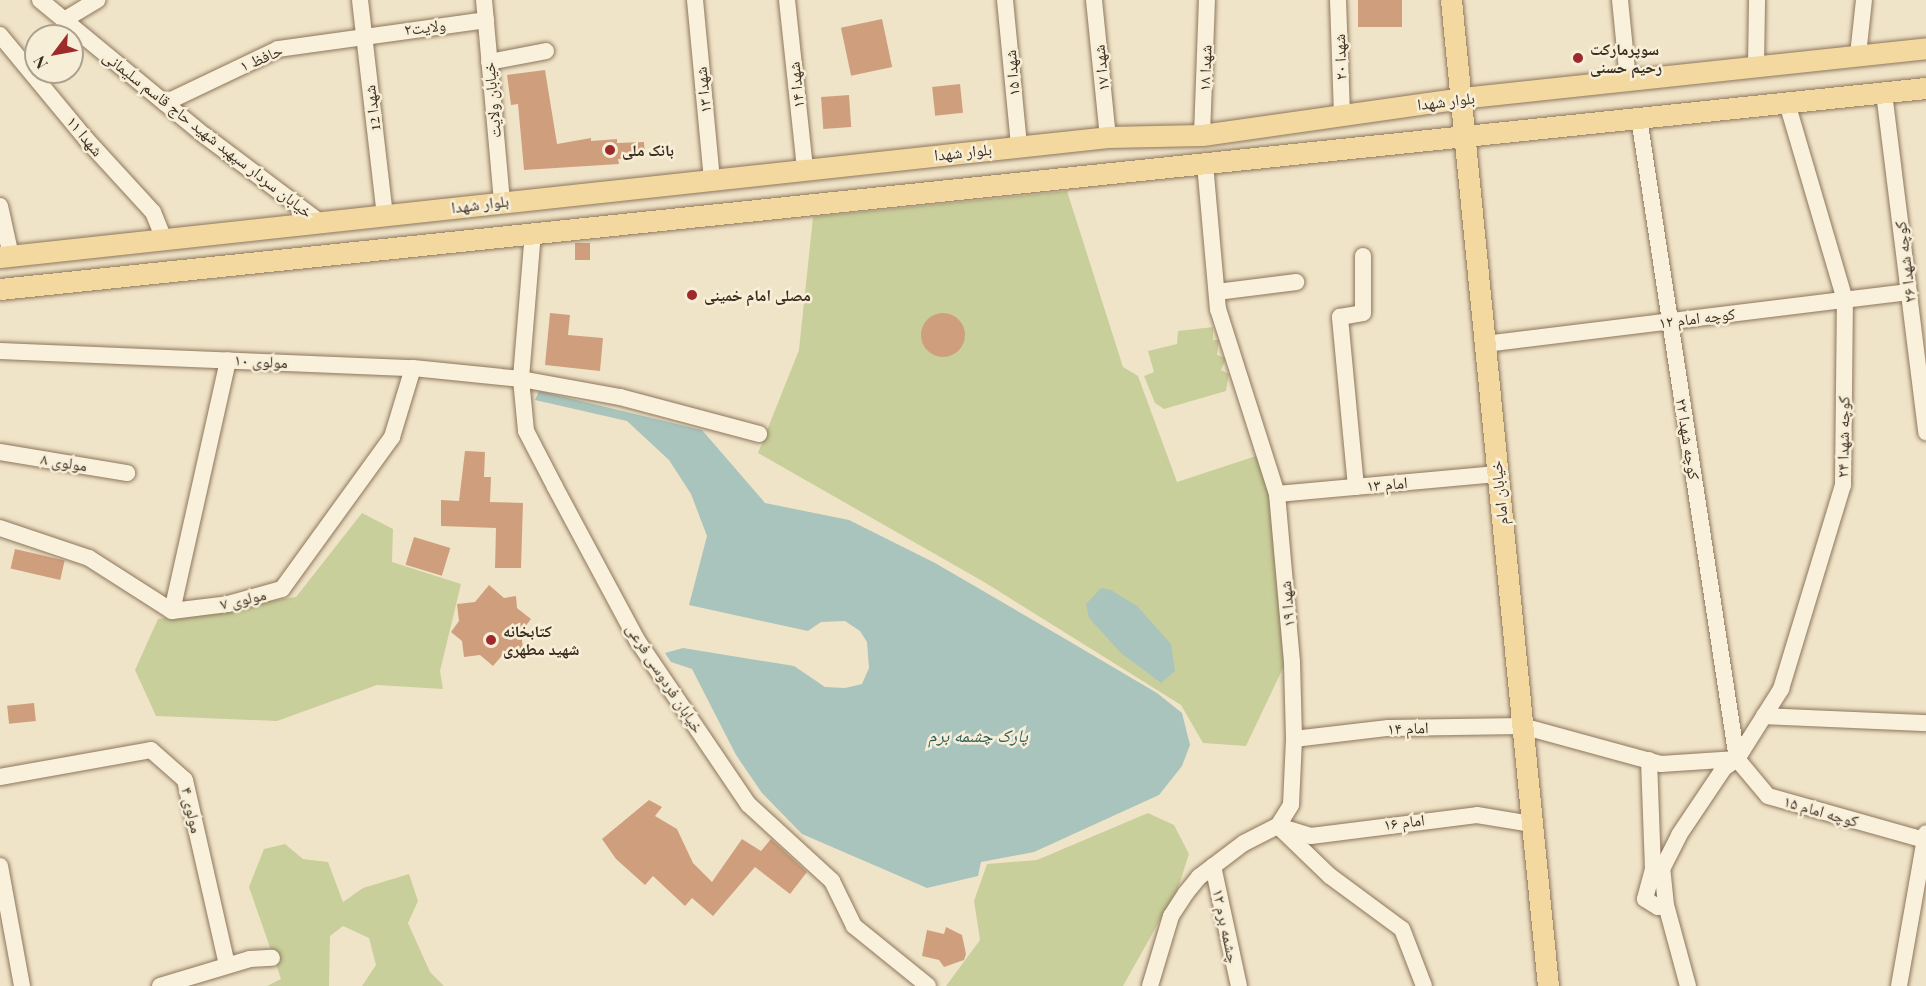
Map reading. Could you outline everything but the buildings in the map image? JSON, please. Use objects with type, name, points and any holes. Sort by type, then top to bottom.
[{"type":"main road","name":"خیابان امام","points":[[1451,0],[1548,986]]},
{"type":"main road","name":"بلوار شهدا","points":[[5,256],[1108,137],[1202,135],[1461,98],[1926,48]]},
{"type":"main road","name":"بلوار شهدا","points":[[0,289],[1926,88]]},
{"type":"main road","points":[[951,190],[964,175],[965,164],[954,153]]},
{"type":"street","name":"خیابان سردار سپهبد شهید حاج قاسم سلیمانی","points":[[40,0],[165,103],[320,222]]},
{"type":"street","points":[[64,20],[97,0]]},
{"type":"street","name":"شهدا 12","points":[[360,0],[385,216]]},
{"type":"street","name":"خیابان ولایت","points":[[484,0],[501,201]]},
{"type":"street","name":"شهدا ۱۳","points":[[695,0],[712,180]]},
{"type":"street","name":"شهدا ۱۴","points":[[787,0],[805,169]]},
{"type":"street","name":"شهدا ۱۵","points":[[1005,0],[1020,146]]},
{"type":"street","name":"شهدا ۱۷","points":[[1094,0],[1108,137]]},
{"type":"street","name":"شهدا ۱۸","points":[[1202,135],[1207,0]]},
{"type":"street","name":"شهدا ۲۰","points":[[1338,0],[1342,114]]},
{"type":"street","points":[[1620,0],[1628,80]]},
{"type":"street","points":[[1756,66],[1757,0]]},
{"type":"street","points":[[1858,55],[1864,0]]},
{"type":"street","name":"ولایت۲","points":[[364,35],[486,20]]},
{"type":"street","name":"شهدا ۱۱","points":[[0,35],[86,139],[153,212],[164,239]]},
{"type":"street","name":"حافظ ۱","points":[[165,103],[278,49],[364,35]]},
{"type":"street","points":[[489,62],[546,51]]},
{"type":"street","name":"کوچه شهدا ۲۶","points":[[1884,93],[1926,432]]},
{"type":"street","name":"کوچه شهدا ۲۴","points":[[1688,986],[1666,905],[1662,869],[1669,854],[1724,768],[1737,759],[1781,689],[1843,485],[1845,300],[1787,103]]},
{"type":"street","name":"کوچه شهدا ۲۲","points":[[1639,118],[1737,759]]},
{"type":"street","name":"شهدا ۱۹","points":[[1205,164],[1218,309],[1277,494],[1292,662],[1294,739],[1291,805],[1278,826]]},
{"type":"street","points":[[0,206],[5,256]]},
{"type":"street","name":"خیابان فردوسی فرعی","points":[[533,232],[521,379],[526,431],[637,640],[748,804],[832,881],[854,926],[928,986]]},
{"type":"street","points":[[1356,487],[1340,317],[1363,313],[1363,256]]},
{"type":"street","points":[[1217,292],[1296,282]]},
{"type":"street","name":"کوچه امام ۱۲","points":[[1485,344],[1909,292]]},
{"type":"street","name":"مولوی ۱۰","points":[[0,351],[413,368],[521,379],[620,397],[759,434]]},
{"type":"street","points":[[0,528],[89,558],[172,611],[228,360]]},
{"type":"street","name":"مولوی ۷","points":[[172,611],[228,604],[282,589],[392,437],[413,368]]},
{"type":"street","name":"مولوی ۸","points":[[0,452],[128,473]]},
{"type":"street","name":"امام ۱۳","points":[[1277,494],[1497,474]]},
{"type":"street","points":[[1764,716],[1926,723]]},
{"type":"street","points":[[1522,726],[1661,764],[1737,759]]},
{"type":"street","name":"امام ۱۴","points":[[1294,739],[1388,728],[1522,726]]},
{"type":"street","name":"مولوی ۴","points":[[0,777],[151,750],[185,780],[227,965]]},
{"type":"street","name":"کوچه امام ۱۵","points":[[1737,759],[1768,796],[1925,836]]},
{"type":"street","points":[[1649,760],[1653,868],[1645,899],[1658,908],[1666,905]]},
{"type":"street","name":"امام ۱۶","points":[[1278,826],[1311,836],[1465,816],[1532,824]]},
{"type":"street","points":[[1150,986],[1171,916],[1192,885],[1244,843],[1278,826],[1330,876],[1402,928],[1424,986]]},
{"type":"street","points":[[1899,986],[1925,836]]},
{"type":"street","points":[[0,866],[22,986]]},
{"type":"street","name":"چشمه برم ۱۲","points":[[1213,866],[1239,986]]},
{"type":"street","points":[[162,986],[227,965],[272,958]]},
{"type":"green space","points":[[1067,191],[1123,367],[1138,376],[1177,482],[1256,456],[1271,499],[1284,666],[1246,746],[1203,743],[1181,705],[984,582],[758,453],[799,350],[813,217]]},
{"type":"green space","points":[[1213,327],[1213,340],[1219,340],[1217,355],[1226,358],[1221,370],[1229,374],[1226,391],[1164,409],[1155,403],[1144,376],[1154,372],[1148,351],[1177,344],[1178,331]]},
{"type":"green space","points":[[362,513],[393,529],[392,562],[461,584],[440,671],[443,689],[377,685],[277,721],[156,716],[135,670],[158,619],[296,597]]},
{"type":"green space","points":[[1148,813],[1174,825],[1189,854],[1178,888],[1123,986],[946,986],[980,940],[974,901],[987,864],[1037,860]]},
{"type":"green space","points":[[285,844],[303,859],[328,862],[343,902],[363,888],[409,874],[418,901],[408,923],[430,972],[444,986],[362,986],[376,965],[369,938],[343,926],[330,936],[329,986],[267,986],[281,979],[249,887],[264,849]]},
{"type":"water","name":"پارک چشمه برم","points":[[539,391],[702,430],[765,503],[849,520],[935,563],[1062,637],[1157,693],[1182,713],[1190,745],[1182,766],[1159,795],[1034,852],[981,862],[978,876],[927,888],[802,834],[762,793],[736,755],[692,669],[671,662],[665,653],[683,648],[794,666],[825,687],[845,688],[862,684],[869,668],[867,642],[860,631],[845,621],[821,622],[808,631],[689,605],[707,536],[691,494],[669,460],[627,421],[535,400]]},
{"type":"water","points":[[1101,588],[1111,590],[1137,606],[1171,644],[1175,671],[1161,683],[1121,653],[1089,618],[1086,604]]},
{"type":"place","name":"سوپرمارکت رحیم حسنی","points":[[1578,58]]},
{"type":"place","name":"بانک ملی","points":[[610,150]]},
{"type":"place","name":"مصلی امام خمینی","points":[[692,295]]},
{"type":"place","name":"کتابخانه شهید مطهری","points":[[491,640]]}]
